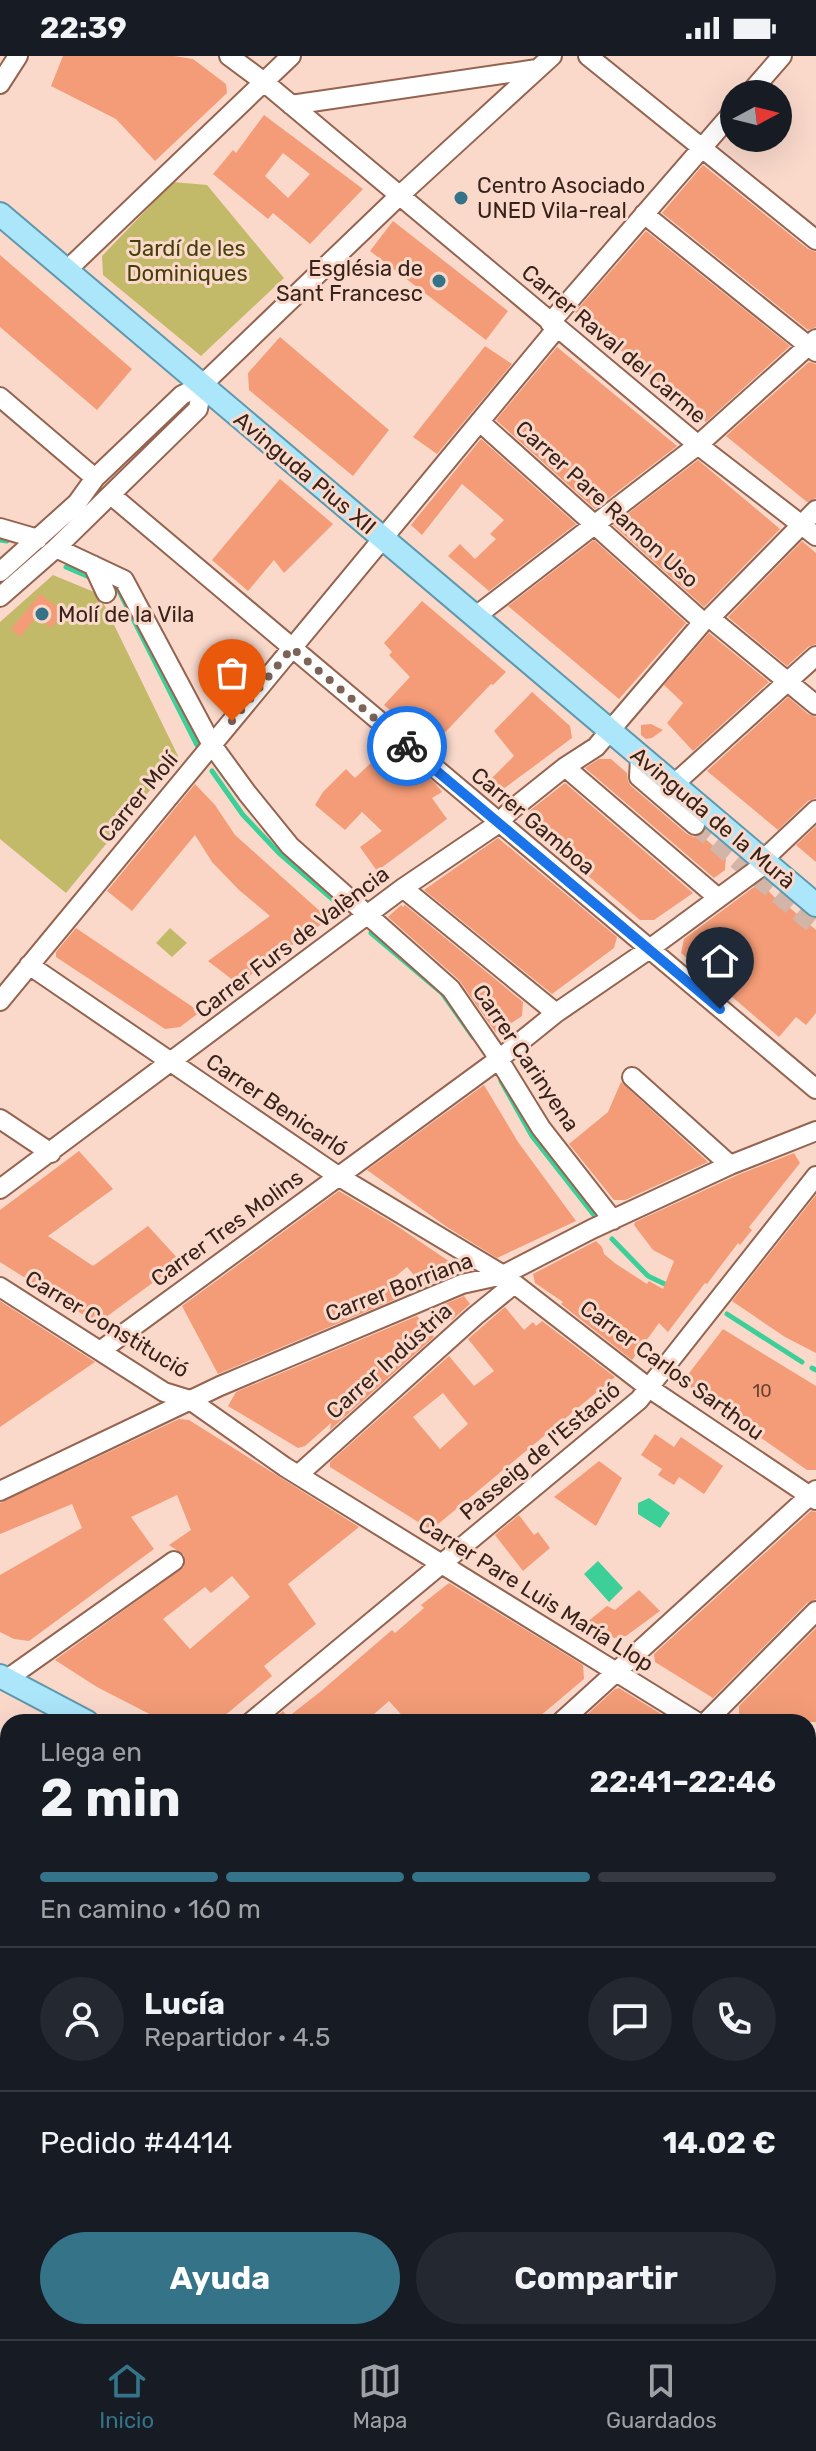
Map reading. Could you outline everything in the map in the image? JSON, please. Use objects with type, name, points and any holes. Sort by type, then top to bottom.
[{"type":"main road","name":"Avinguda Pius XII","points":[[0,214],[609,731]]},
{"type":"main road","name":"Avinguda de la Murà","points":[[609,731],[816,905]]},
{"type":"main road","points":[[2,1682],[44,1714]]},
{"type":"main road","points":[[2,1682],[70,1714]]},
{"type":"street","points":[[0,84],[18,56]]},
{"type":"street","name":"Carrer Raval del Carme","points":[[229,56],[698,445],[809,530]]},
{"type":"street","points":[[67,270],[291,56]]},
{"type":"street","points":[[5,563],[38,539],[77,503],[95,478],[182,395],[202,385],[399,196],[552,56]]},
{"type":"street","points":[[588,56],[816,240]]},
{"type":"street","points":[[761,80],[782,56]]},
{"type":"street","points":[[291,105],[537,69]]},
{"type":"street","name":"Carrer Molí","points":[[0,1001],[480,422],[644,214],[720,127]]},
{"type":"street","points":[[476,616],[698,445],[814,345],[644,214]]},
{"type":"street","points":[[0,597],[56,548],[198,409],[202,385]]},
{"type":"street","points":[[0,397],[95,478]]},
{"type":"street","name":"Carrer Pare Ramon Uso","points":[[480,422],[706,620],[816,705]]},
{"type":"street","points":[[111,495],[108,480],[118,457]]},
{"type":"street","name":"Carrer Gamboa","points":[[111,495],[816,1089]]},
{"type":"street","name":"Carrer Furs de València","points":[[0,1189],[403,888],[499,823],[565,767],[596,747],[706,620],[809,530],[816,510]]},
{"type":"street","points":[[0,528],[38,539]]},
{"type":"street","name":"Carrer Carinyena","points":[[56,548],[124,580],[212,745],[290,846],[451,989],[541,1128],[613,1220]]},
{"type":"street","points":[[94,568],[106,593]]},
{"type":"street","points":[[673,785],[816,656]]},
{"type":"street","points":[[640,758],[639,777],[695,825]]},
{"type":"street","points":[[565,767],[717,897]]},
{"type":"street","name":"Carrer Tres Molins","points":[[100,1351],[499,1059],[556,1013],[648,950],[764,861],[816,810]]},
{"type":"street","points":[[403,888],[556,1013]]},
{"type":"street","name":"Carrer Benicarló","points":[[29,965],[338,1176],[508,1280]]},
{"type":"street","points":[[632,1077],[730,1165]]},
{"type":"street","points":[[0,1119],[51,1153]]},
{"type":"street","name":"Carrer Borriana","points":[[0,1491],[190,1400],[462,1284],[508,1280],[613,1220],[730,1165],[816,1131]]},
{"type":"street","name":"Passeig de l'Estació","points":[[261,1714],[639,1400],[816,1176]]},
{"type":"street","name":"Carrer Carlos Sarthou","points":[[508,1280],[649,1388],[814,1496]]},
{"type":"street","name":"Carrer Indústria","points":[[298,1475],[475,1316],[508,1280]]},
{"type":"street","points":[[462,1284],[476,1301],[475,1316]]},
{"type":"street","name":"Carrer Constitució","points":[[0,1287],[164,1392],[190,1400]]},
{"type":"street","name":"Carrer Pare Luis María Llop","points":[[190,1400],[298,1475],[684,1714]]},
{"type":"street","points":[[570,1714],[814,1496]]},
{"type":"street","points":[[2,1682],[174,1561]]},
{"type":"street","points":[[714,1714],[816,1611]]},
{"type":"green space","name":"Jardí de les Dominiques","points":[[173,182],[207,185],[284,278],[201,356],[103,275],[102,256]]},
{"type":"green space","points":[[53,575],[99,594],[178,756],[66,893],[0,839],[0,622]]},
{"type":"green space","points":[[170,928],[187,943],[172,957],[156,943]]},
{"type":"shaded area","points":[[649,1498],[670,1513],[660,1528],[638,1514],[638,1503]]},
{"type":"shaded area","points":[[598,1561],[623,1588],[609,1602],[584,1574]]},
{"type":"building","points":[[63,56],[174,56],[193,59],[226,84],[227,93],[155,161],[116,119],[51,86]]},
{"type":"building","points":[[264,115],[363,189],[310,244],[273,213],[268,219],[213,174],[233,150],[236,153]],"holes":[[[283,153],[310,174],[288,198],[265,176]]]},
{"type":"building","points":[[703,165],[808,249],[816,252],[816,327],[808,330],[662,213]]},
{"type":"building","name":"Església de Sant Francesc","points":[[393,221],[508,311],[486,340],[370,251]]},
{"type":"building","points":[[646,231],[790,346],[706,422],[575,312]]},
{"type":"building","points":[[0,255],[132,369],[97,410],[0,327]]},
{"type":"building","points":[[280,337],[389,430],[353,476],[249,390],[248,373]]},
{"type":"building","points":[[485,346],[512,364],[437,454],[413,437]]},
{"type":"building","points":[[557,347],[677,446],[595,509],[496,420]]},
{"type":"building","points":[[809,362],[816,364],[816,498],[807,502],[726,436]]},
{"type":"building","points":[[481,439],[576,524],[489,591],[448,556],[460,544],[475,559],[496,539],[490,534],[504,520],[474,494],[462,484],[422,535],[411,525]]},
{"type":"building","points":[[698,460],[780,529],[704,607],[613,525]]},
{"type":"building","points":[[280,479],[333,524],[284,573],[274,560],[248,591],[212,560]]},
{"type":"building","points":[[594,540],[686,623],[619,699],[508,606]]},
{"type":"building","points":[[802,541],[816,553],[816,644],[808,647],[787,666],[728,617]]},
{"type":"building","name":"Molí de la Vila","points":[[40,594],[64,612],[51,628],[36,617],[20,637],[11,629]]},
{"type":"building","points":[[422,601],[506,672],[433,745],[384,705],[410,677],[389,655],[392,652],[384,643]]},
{"type":"building","points":[[709,633],[769,682],[693,751],[667,723],[683,703],[664,685]]},
{"type":"building","points":[[532,692],[570,726],[572,738],[498,793],[480,790],[514,756],[494,731]]},
{"type":"building","points":[[788,697],[816,717],[816,798],[808,801],[778,830],[707,771]]},
{"type":"building","points":[[651,724],[663,730],[646,739],[641,735],[641,725]]},
{"type":"building","points":[[383,745],[405,765],[409,762],[435,783],[442,792],[432,798],[447,819],[377,871],[360,847],[382,831],[362,812],[345,830],[315,805],[323,792],[346,769],[355,778],[374,760],[371,756]]},
{"type":"building","points":[[599,759],[611,759],[627,773],[631,786],[687,834],[694,837],[701,835],[726,857],[725,870],[714,878],[585,768]]},
{"type":"building","points":[[565,783],[693,893],[654,920],[640,920],[527,824],[528,812]]},
{"type":"building","points":[[195,784],[215,805],[235,835],[322,913],[323,923],[238,984],[208,961],[270,916],[212,862],[195,835],[132,911],[107,891]]},
{"type":"building","points":[[816,826],[816,862],[796,845]]},
{"type":"building","points":[[498,838],[617,937],[614,948],[552,994],[424,890]]},
{"type":"building","points":[[754,887],[765,887],[816,930],[816,1013],[806,1025],[796,1017],[779,1037],[681,953],[684,939]]},
{"type":"building","points":[[405,905],[523,1002],[522,1016],[496,1033],[459,980],[388,917]]},
{"type":"building","points":[[76,928],[200,1012],[180,1027],[165,1029],[56,957],[56,952]]},
{"type":"building","points":[[621,1082],[708,1162],[625,1200],[614,1200],[569,1144],[608,1112]]},
{"type":"building","points":[[484,1085],[518,1142],[576,1221],[497,1258],[367,1170]]},
{"type":"building","points":[[79,1151],[113,1189],[48,1236],[93,1266],[148,1226],[181,1262],[102,1320],[90,1319],[0,1262],[0,1210]]},
{"type":"building","points":[[794,1153],[800,1163],[749,1227],[752,1230],[705,1283],[668,1332],[659,1323],[632,1360],[561,1304],[563,1302],[535,1283],[533,1274],[596,1241],[604,1254],[616,1264],[647,1284],[649,1281],[663,1289],[674,1261],[653,1250],[634,1225],[635,1222]]},
{"type":"building","points":[[339,1191],[456,1266],[454,1274],[424,1287],[407,1267],[389,1282],[401,1297],[218,1374],[182,1306]]},
{"type":"building","points":[[816,1195],[816,1353],[785,1337],[732,1301]]},
{"type":"building","points":[[464,1296],[470,1304],[452,1320],[440,1306]]},
{"type":"building","points":[[0,1301],[95,1362],[0,1427]]},
{"type":"building","points":[[505,1307],[524,1330],[533,1322],[536,1326],[542,1321],[615,1377],[431,1530],[330,1467],[330,1462],[449,1356],[474,1386],[494,1371],[468,1339]],"holes":[[[443,1393],[468,1424],[440,1449],[413,1417]]]},
{"type":"building","points":[[417,1316],[434,1337],[330,1430],[331,1423],[305,1446],[298,1448],[228,1406],[236,1392]]},
{"type":"building","points":[[723,1329],[816,1386],[816,1470],[807,1470],[683,1381]]},
{"type":"building","points":[[179,1419],[189,1420],[359,1527],[288,1584],[316,1624],[264,1666],[272,1676],[227,1714],[149,1714],[97,1687],[55,1660],[184,1567],[184,1555],[169,1545],[191,1530],[177,1495],[131,1517],[154,1549],[29,1641],[14,1639],[0,1632],[0,1575],[82,1528],[72,1504],[0,1534],[0,1503]],"holes":[[[232,1576],[250,1597],[190,1649],[163,1619],[205,1587],[211,1593]]]},
{"type":"building","points":[[655,1434],[674,1447],[681,1437],[723,1466],[704,1494],[679,1477],[674,1485],[658,1475],[662,1469],[641,1455]]},
{"type":"building","points":[[599,1461],[622,1478],[596,1526],[554,1497]]},
{"type":"building","points":[[811,1511],[816,1512],[816,1599],[807,1603],[713,1698],[655,1662],[654,1654]]},
{"type":"building","points":[[519,1515],[534,1535],[538,1532],[550,1548],[523,1571],[495,1535]]},
{"type":"building","points":[[449,1583],[583,1665],[584,1679],[542,1714],[401,1714],[389,1701],[374,1714],[292,1714],[392,1630],[395,1633],[424,1608],[421,1605]]},
{"type":"building","points":[[639,1590],[660,1611],[626,1636],[614,1638],[587,1622],[607,1606],[615,1610]]},
{"type":"building","points":[[816,1628],[816,1714],[739,1714],[739,1706]]},
{"type":"building","points":[[619,1688],[661,1714],[588,1714]]},
{"type":"waterway","points":[[0,540],[7,541]]},
{"type":"waterway","points":[[66,567],[94,579]]},
{"type":"waterway","points":[[110,586],[118,589],[197,745]]},
{"type":"waterway","points":[[212,771],[243,815],[279,853],[345,910]]},
{"type":"waterway","points":[[371,933],[442,993],[473,1037]]},
{"type":"waterway","points":[[501,1081],[532,1136],[597,1219]]},
{"type":"waterway","points":[[612,1239],[648,1276],[671,1287]]},
{"type":"waterway","points":[[727,1314],[802,1362]]},
{"type":"waterway","points":[[812,1368],[816,1370]]},
{"type":"tunnel","points":[[695,825],[816,927]]},
{"type":"way so far","points":[[232,721],[292,648],[407,746]]},
{"type":"place","name":"Centro Asociado UNED Vila-real","points":[[461,198]]},
{"type":"place","name":"Església de Sant Francesc","points":[[439,281]]},
{"type":"place","name":"Molí de la Vila","points":[[42,614]]},
{"type":"route","points":[[407,746],[720,1009]]}]
